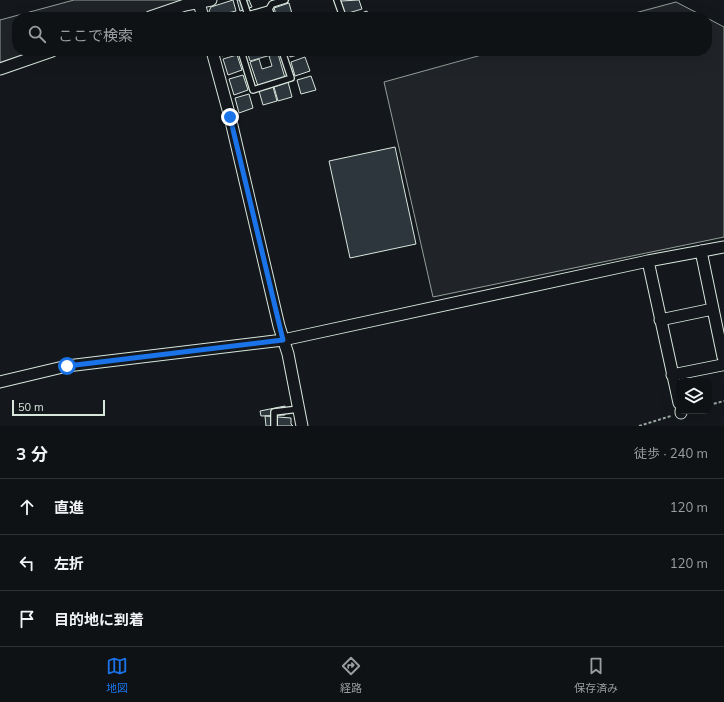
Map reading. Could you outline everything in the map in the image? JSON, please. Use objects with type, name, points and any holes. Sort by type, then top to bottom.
[{"type":"street","points":[[165,12],[194,2],[211,0]]},
{"type":"street","points":[[194,2],[200,12]]},
{"type":"street","points":[[0,69],[38,56]]},
{"type":"street","points":[[213,56],[230,117],[302,426]]},
{"type":"street","points":[[0,382],[67,366],[283,340],[724,247]]},
{"type":"street","points":[[672,375],[722,361],[701,251]]},
{"type":"street","points":[[648,262],[676,392]]},
{"type":"street","points":[[660,320],[708,310]]},
{"type":"lane","points":[[243,0],[244,12]]},
{"type":"lane","points":[[259,12],[269,9],[272,4],[285,0]]},
{"type":"lane","points":[[337,0],[341,12]]},
{"type":"lane","points":[[243,56],[253,90],[291,78],[284,56]]},
{"type":"lane","points":[[274,426],[274,412],[299,409]]},
{"type":"path","points":[[712,404],[724,401]]},
{"type":"path","points":[[640,426],[676,411]]},
{"type":"shaded area","points":[[74,0],[187,0],[150,12],[30,12]]},
{"type":"shaded area","points":[[676,2],[695,12],[639,12]]},
{"type":"shaded area","points":[[12,17],[12,56],[19,56],[0,63],[0,20]]},
{"type":"shaded area","points":[[712,21],[724,27],[724,237],[433,297],[384,82],[478,56],[712,56]]},
{"type":"building","points":[[233,0],[236,11],[209,12],[211,7]]},
{"type":"building","points":[[237,0],[249,0],[252,7],[240,11]]},
{"type":"building","points":[[359,0],[362,9],[352,12],[344,12],[341,1]]},
{"type":"building","points":[[289,3],[292,12],[275,12],[274,8]]},
{"type":"building","points":[[237,56],[242,70],[228,75],[223,59]]},
{"type":"building","points":[[248,56],[268,56],[250,61]]},
{"type":"building","points":[[269,56],[279,56],[285,78],[258,86],[250,62],[259,59],[262,69],[272,66]]},
{"type":"building","points":[[305,57],[310,71],[295,76],[291,62]]},
{"type":"building","points":[[243,75],[248,90],[234,95],[229,79]]},
{"type":"building","points":[[311,76],[316,90],[301,94],[297,80]]},
{"type":"building","points":[[288,82],[292,97],[278,101],[274,87]]},
{"type":"building","points":[[273,87],[277,101],[263,105],[259,91]]},
{"type":"building","points":[[249,94],[253,108],[239,113],[235,98]]},
{"type":"building","points":[[395,147],[416,244],[350,258],[329,161]]},
{"type":"building","points":[[285,406],[285,415],[261,416],[260,411]]},
{"type":"building","points":[[265,416],[291,418],[291,424],[293,426],[266,426]]},
{"type":"route","points":[[67,366],[283,340],[230,117]]}]
